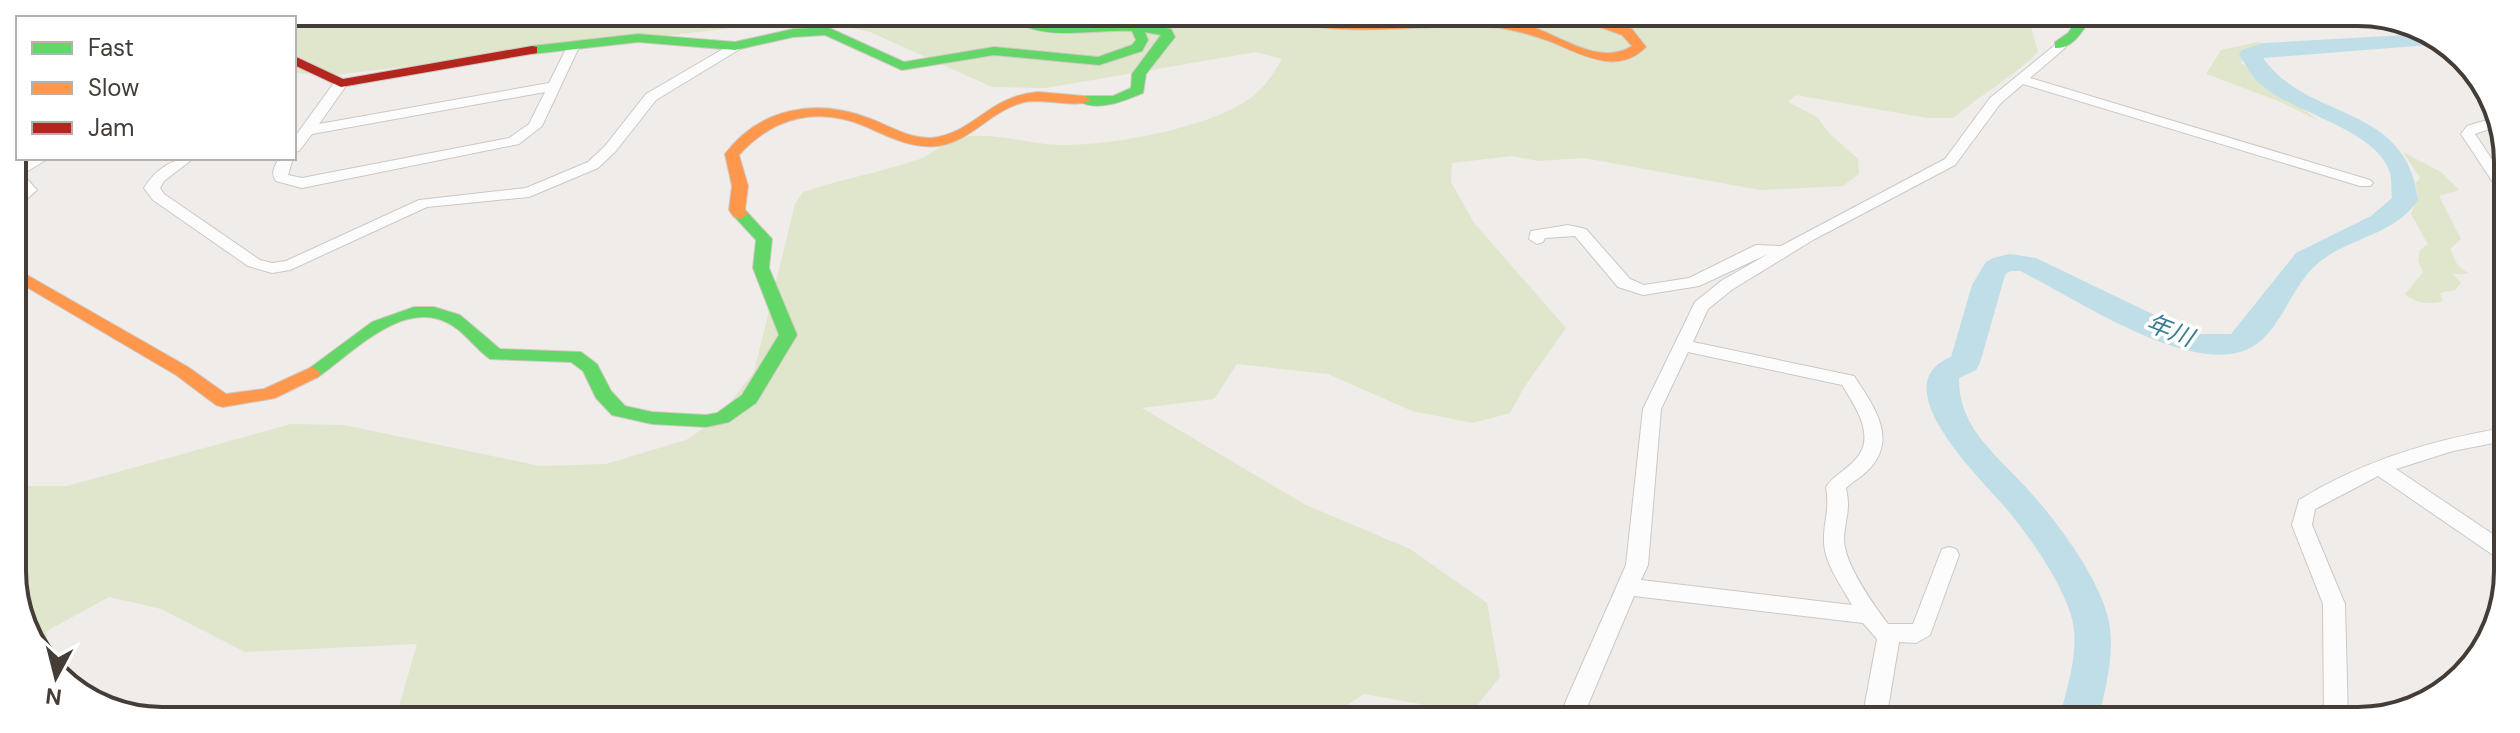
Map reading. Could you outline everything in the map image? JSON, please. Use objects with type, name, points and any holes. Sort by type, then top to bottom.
[{"type":"street","points":[[26,280],[182,371],[223,401],[256,398],[285,388],[337,356],[368,328],[402,314],[427,312],[455,318],[496,355],[556,353],[575,356],[591,368],[603,394],[619,411],[652,418],[706,421],[722,418],[749,399],[788,335],[761,268],[766,251],[764,239],[737,210],[740,186],[732,154],[749,132],[772,117],[800,112],[831,113],[919,141],[942,142],[998,106],[1026,96],[1122,101],[1138,90],[1139,74],[1169,37],[1159,29],[1137,27],[1059,29],[1044,26]]},
{"type":"street","points":[[1508,26],[1539,32],[1589,57],[1600,59],[1626,56],[1639,47],[1627,32],[1608,26]]},
{"type":"street","points":[[1575,707],[1630,587],[1640,548],[1652,409],[1708,298],[1784,251],[1950,162],[1995,101],[2073,36],[2077,26]]},
{"type":"street","points":[[296,61],[341,83],[574,45],[638,38],[735,46],[819,30],[836,33],[887,62],[902,66],[931,64],[994,51],[1099,61],[1137,48],[1142,40],[1137,27]]},
{"type":"street","points":[[285,160],[280,170],[281,178],[302,183],[514,141],[535,126],[574,45]]},
{"type":"street","points":[[184,160],[158,178],[152,188],[158,197],[254,263],[272,268],[290,265],[424,203],[529,192],[593,165],[604,157],[651,97],[735,46]]},
{"type":"street","points":[[2021,79],[2365,183]]},
{"type":"street","points":[[296,145],[341,83]]},
{"type":"street","points":[[308,130],[554,86]]},
{"type":"street","points":[[2488,124],[2472,129],[2468,134],[2494,173]]},
{"type":"street","points":[[1537,239],[1537,234],[1545,232],[1580,232],[1624,283],[1643,290],[1693,282],[1762,248],[1784,251]]},
{"type":"street","points":[[1682,345],[1848,380],[1872,419],[1876,435],[1866,460],[1836,487],[1840,508],[1834,547],[1876,628],[1889,634],[1906,636],[1922,629],[1949,555]]},
{"type":"street","points":[[2336,707],[2334,604],[2302,525],[2306,505],[2326,491],[2435,447],[2494,436]]},
{"type":"street","points":[[2382,469],[2494,545]]},
{"type":"street","points":[[1630,587],[1869,615]]},
{"type":"street","points":[[1876,707],[1889,634]]},
{"type":"green space","points":[[296,26],[2031,26],[2038,52],[1953,118],[1927,118],[1796,95],[1788,102],[1817,117],[1828,132],[1858,159],[1859,174],[1843,186],[1760,190],[1584,158],[1538,161],[1512,156],[1452,163],[1451,182],[1474,223],[1566,328],[1510,413],[1473,423],[1412,411],[1328,374],[1237,364],[1214,399],[1142,408],[1306,505],[1410,549],[1487,603],[1500,677],[1476,707],[1437,707],[1364,694],[1344,707],[399,707],[417,644],[245,652],[161,609],[109,597],[47,631],[47,637],[43,637],[29,597],[26,571],[26,486],[67,486],[291,424],[344,425],[540,466],[606,464],[686,440],[716,420],[754,372],[795,204],[803,192],[920,159],[962,137],[987,136],[1047,144],[1080,144],[1132,138],[1186,126],[1212,118],[1252,97],[1282,59],[1256,52],[1046,88],[992,87],[870,32],[847,27],[741,27],[334,75],[296,73]]},
{"type":"green space","points":[[2258,42],[2273,46],[2244,53],[2241,63],[2319,121],[2281,102],[2206,74],[2221,50]]},
{"type":"green space","points":[[2403,152],[2441,172],[2459,190],[2439,196],[2461,239],[2450,249],[2458,266],[2469,274],[2453,274],[2461,283],[2455,290],[2440,293],[2443,301],[2428,303],[2405,294],[2423,272],[2418,261],[2420,250],[2428,244],[2411,214],[2418,194],[2415,184],[2420,178]]},
{"type":"waterway","name":"年川","points":[[2082,707],[2092,642],[2086,605],[2060,558],[2028,512],[1956,429],[1943,395],[1944,376],[1950,369],[1965,363],[1977,312],[1991,275],[2003,264],[2026,264],[2166,333],[2222,346],[2241,341],[2257,325],[2306,259],[2330,244],[2380,222],[2405,200],[2402,172],[2388,150],[2367,133],[2286,92],[2264,76],[2250,55],[2264,50],[2420,41]]},
{"type":"traffic: fast","points":[[1040,26],[1067,29],[1146,28],[1166,32],[1169,37],[1139,74],[1138,90],[1115,100],[1084,100]]},
{"type":"traffic: fast","points":[[2060,45],[2073,36],[2080,26]]},
{"type":"traffic: fast","points":[[532,50],[638,38],[735,46],[793,33],[827,31],[902,66],[994,51],[1099,61],[1137,48],[1142,40],[1137,27]]},
{"type":"traffic: fast","points":[[312,373],[378,325],[414,312],[434,312],[460,322],[496,355],[575,356],[591,368],[603,394],[619,411],[652,418],[706,421],[722,418],[749,399],[788,335],[761,268],[764,239],[740,214]]},
{"type":"traffic: slow","points":[[1509,26],[1555,39],[1597,57],[1618,58],[1639,47],[1627,32],[1608,26]]},
{"type":"traffic: slow","points":[[740,214],[737,210],[740,186],[732,154],[745,139],[775,119],[809,111],[827,112],[864,121],[907,139],[935,142],[956,136],[1001,107],[1020,99],[1047,96],[1084,100]]},
{"type":"traffic: slow","points":[[26,280],[182,371],[223,401],[268,394],[312,373]]},
{"type":"traffic: jam","points":[[296,61],[341,83],[532,50]]}]
